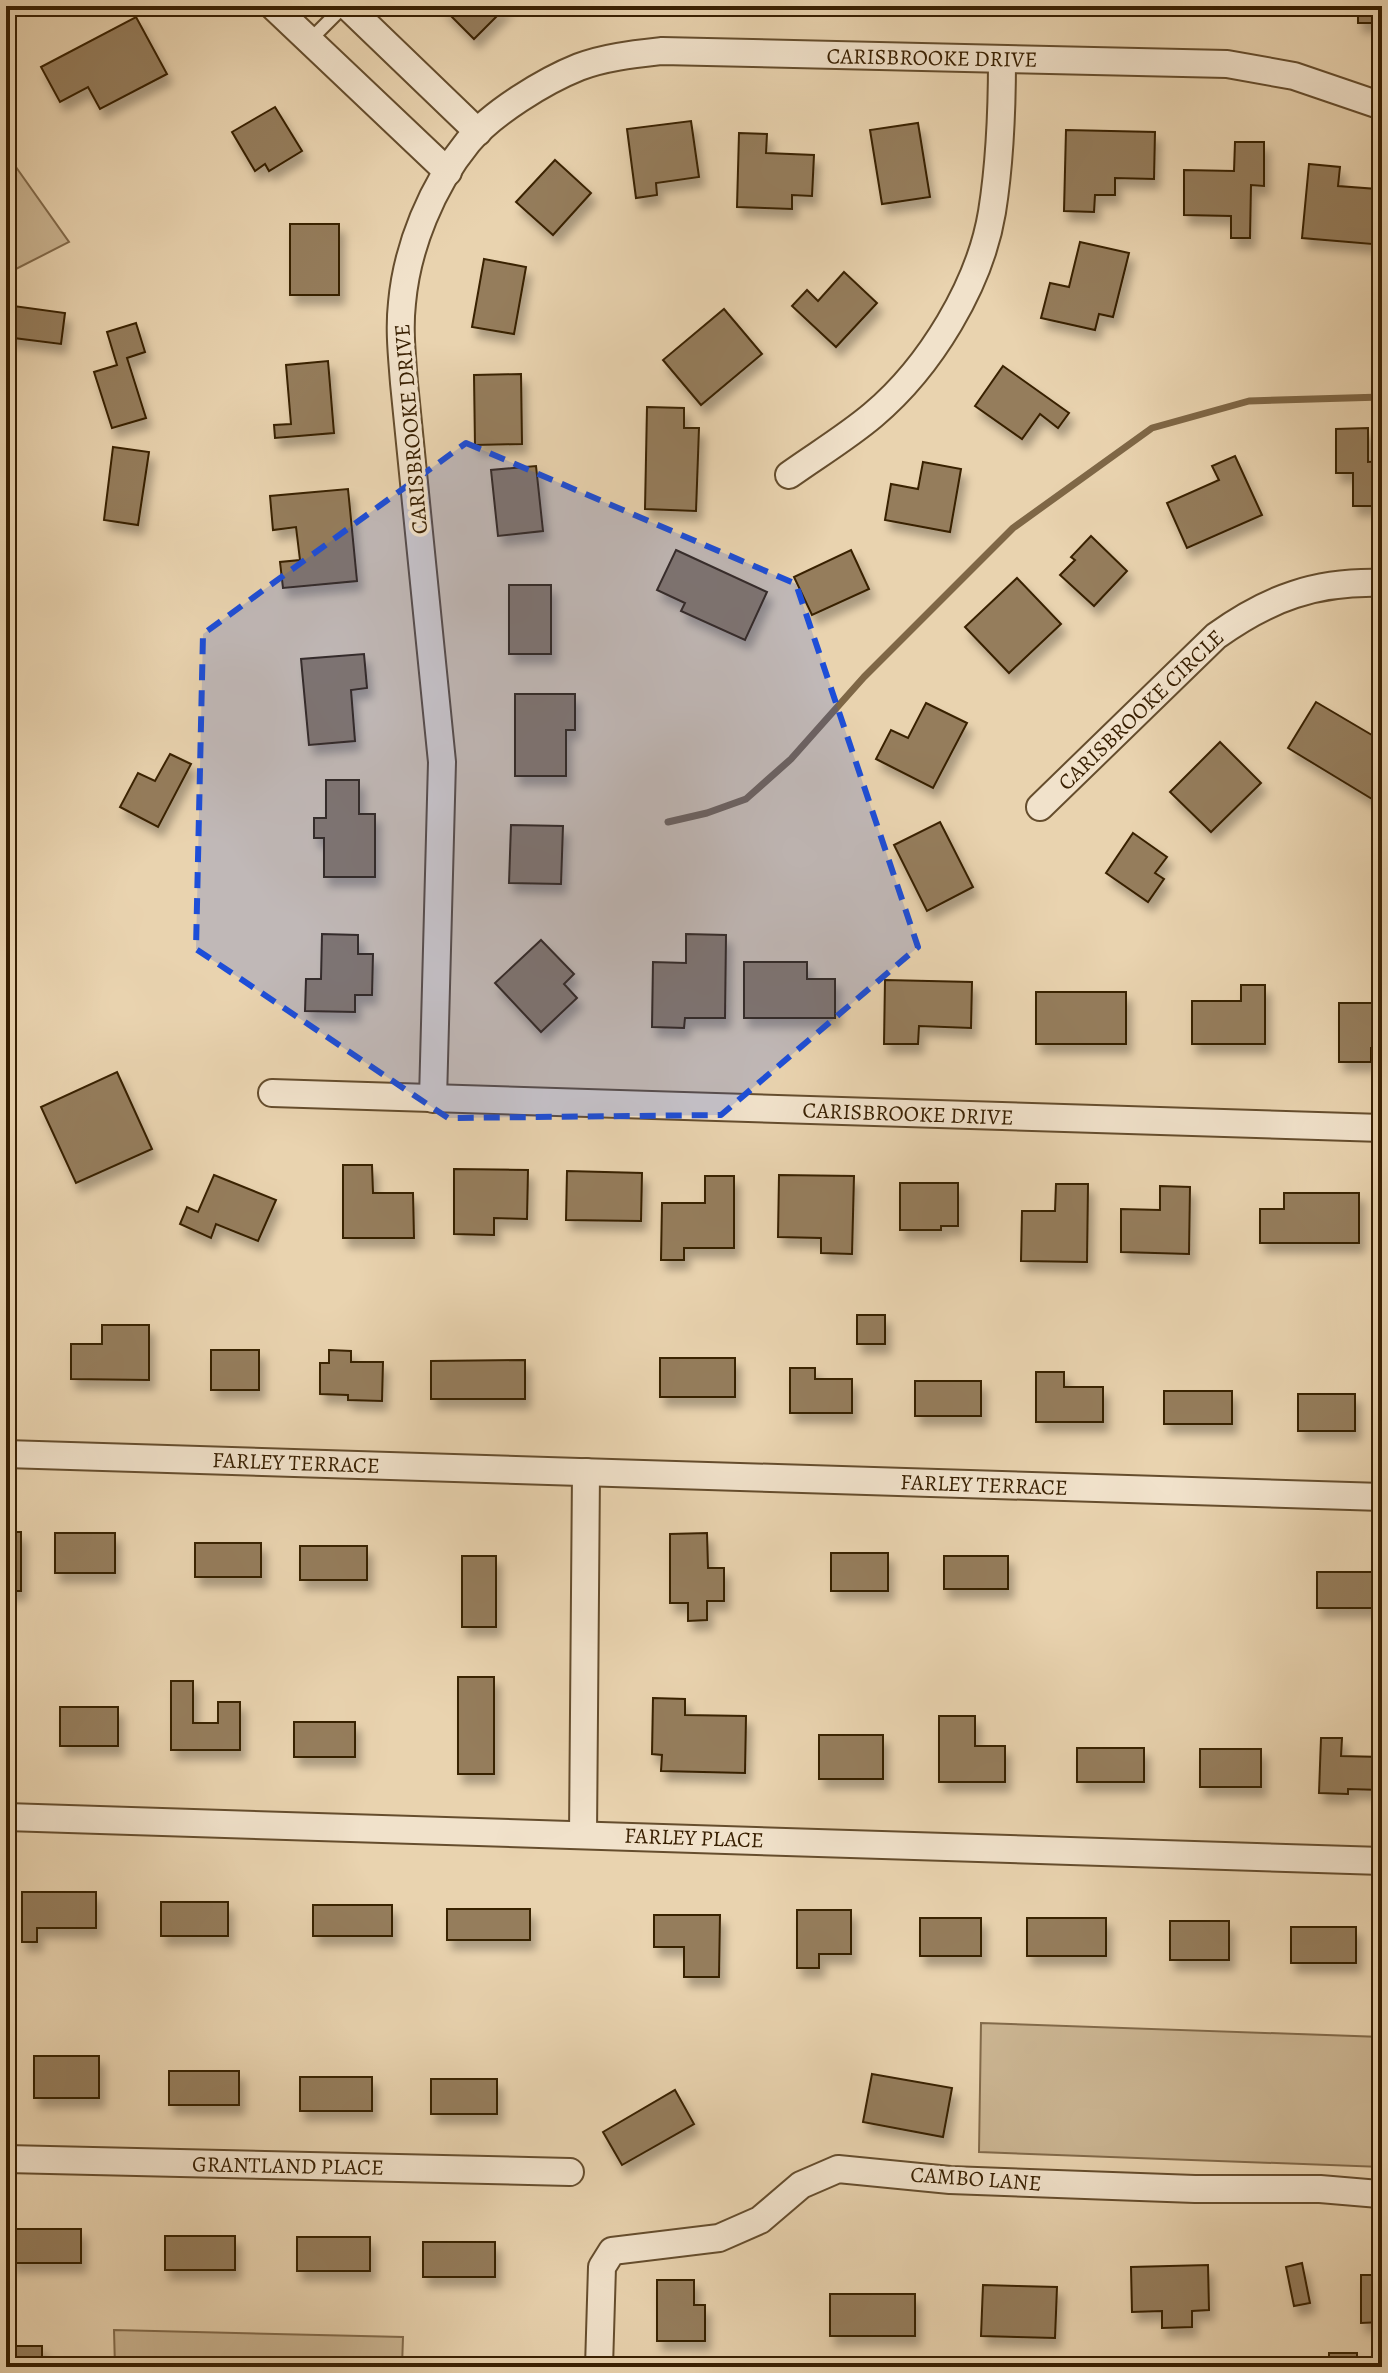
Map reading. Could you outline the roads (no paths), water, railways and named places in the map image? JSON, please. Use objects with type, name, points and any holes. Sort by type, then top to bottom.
[{"type":"street","points":[[273,6],[448,172]]},
{"type":"street","points":[[345,6],[478,132]]},
{"type":"street","name":"CARISBROOKE DRIVE","points":[[433,1099],[442,762],[401,339],[401,305],[406,269],[415,238],[448,172],[478,132],[508,107],[579,67],[619,56],[662,51],[1227,64],[1294,76],[1382,106]]},
{"type":"street","points":[[789,475],[874,414],[912,376],[959,306],[979,258],[992,215],[1001,120],[1002,60]]},
{"type":"street","name":"CARISBROOKE CIRCLE","points":[[1040,807],[1216,636],[1244,616],[1282,598],[1316,587],[1354,582],[1382,583]]},
{"type":"street","name":"CARISBROOKE DRIVE","points":[[272,1093],[1382,1128]]},
{"type":"street","name":"FARLEY TERRACE","points":[[6,1454],[1382,1497]]},
{"type":"street","points":[[583,1835],[586,1472]]},
{"type":"street","name":"FARLEY PLACE","points":[[6,1817],[1382,1861]]},
{"type":"street","name":"GRANTLAND PLACE","points":[[6,2159],[570,2172]]},
{"type":"street","name":"CAMBO LANE","points":[[599,2367],[602,2267],[612,2251],[719,2238],[760,2220],[801,2185],[838,2169],[950,2180],[1195,2189],[1320,2189],[1379,2194]]},
{"type":"lane","points":[[310,40],[345,6]]},
{"type":"waterway","points":[[668,822],[746,799],[791,759],[864,677],[1013,528],[1152,428],[1249,401],[1382,397]]}]
